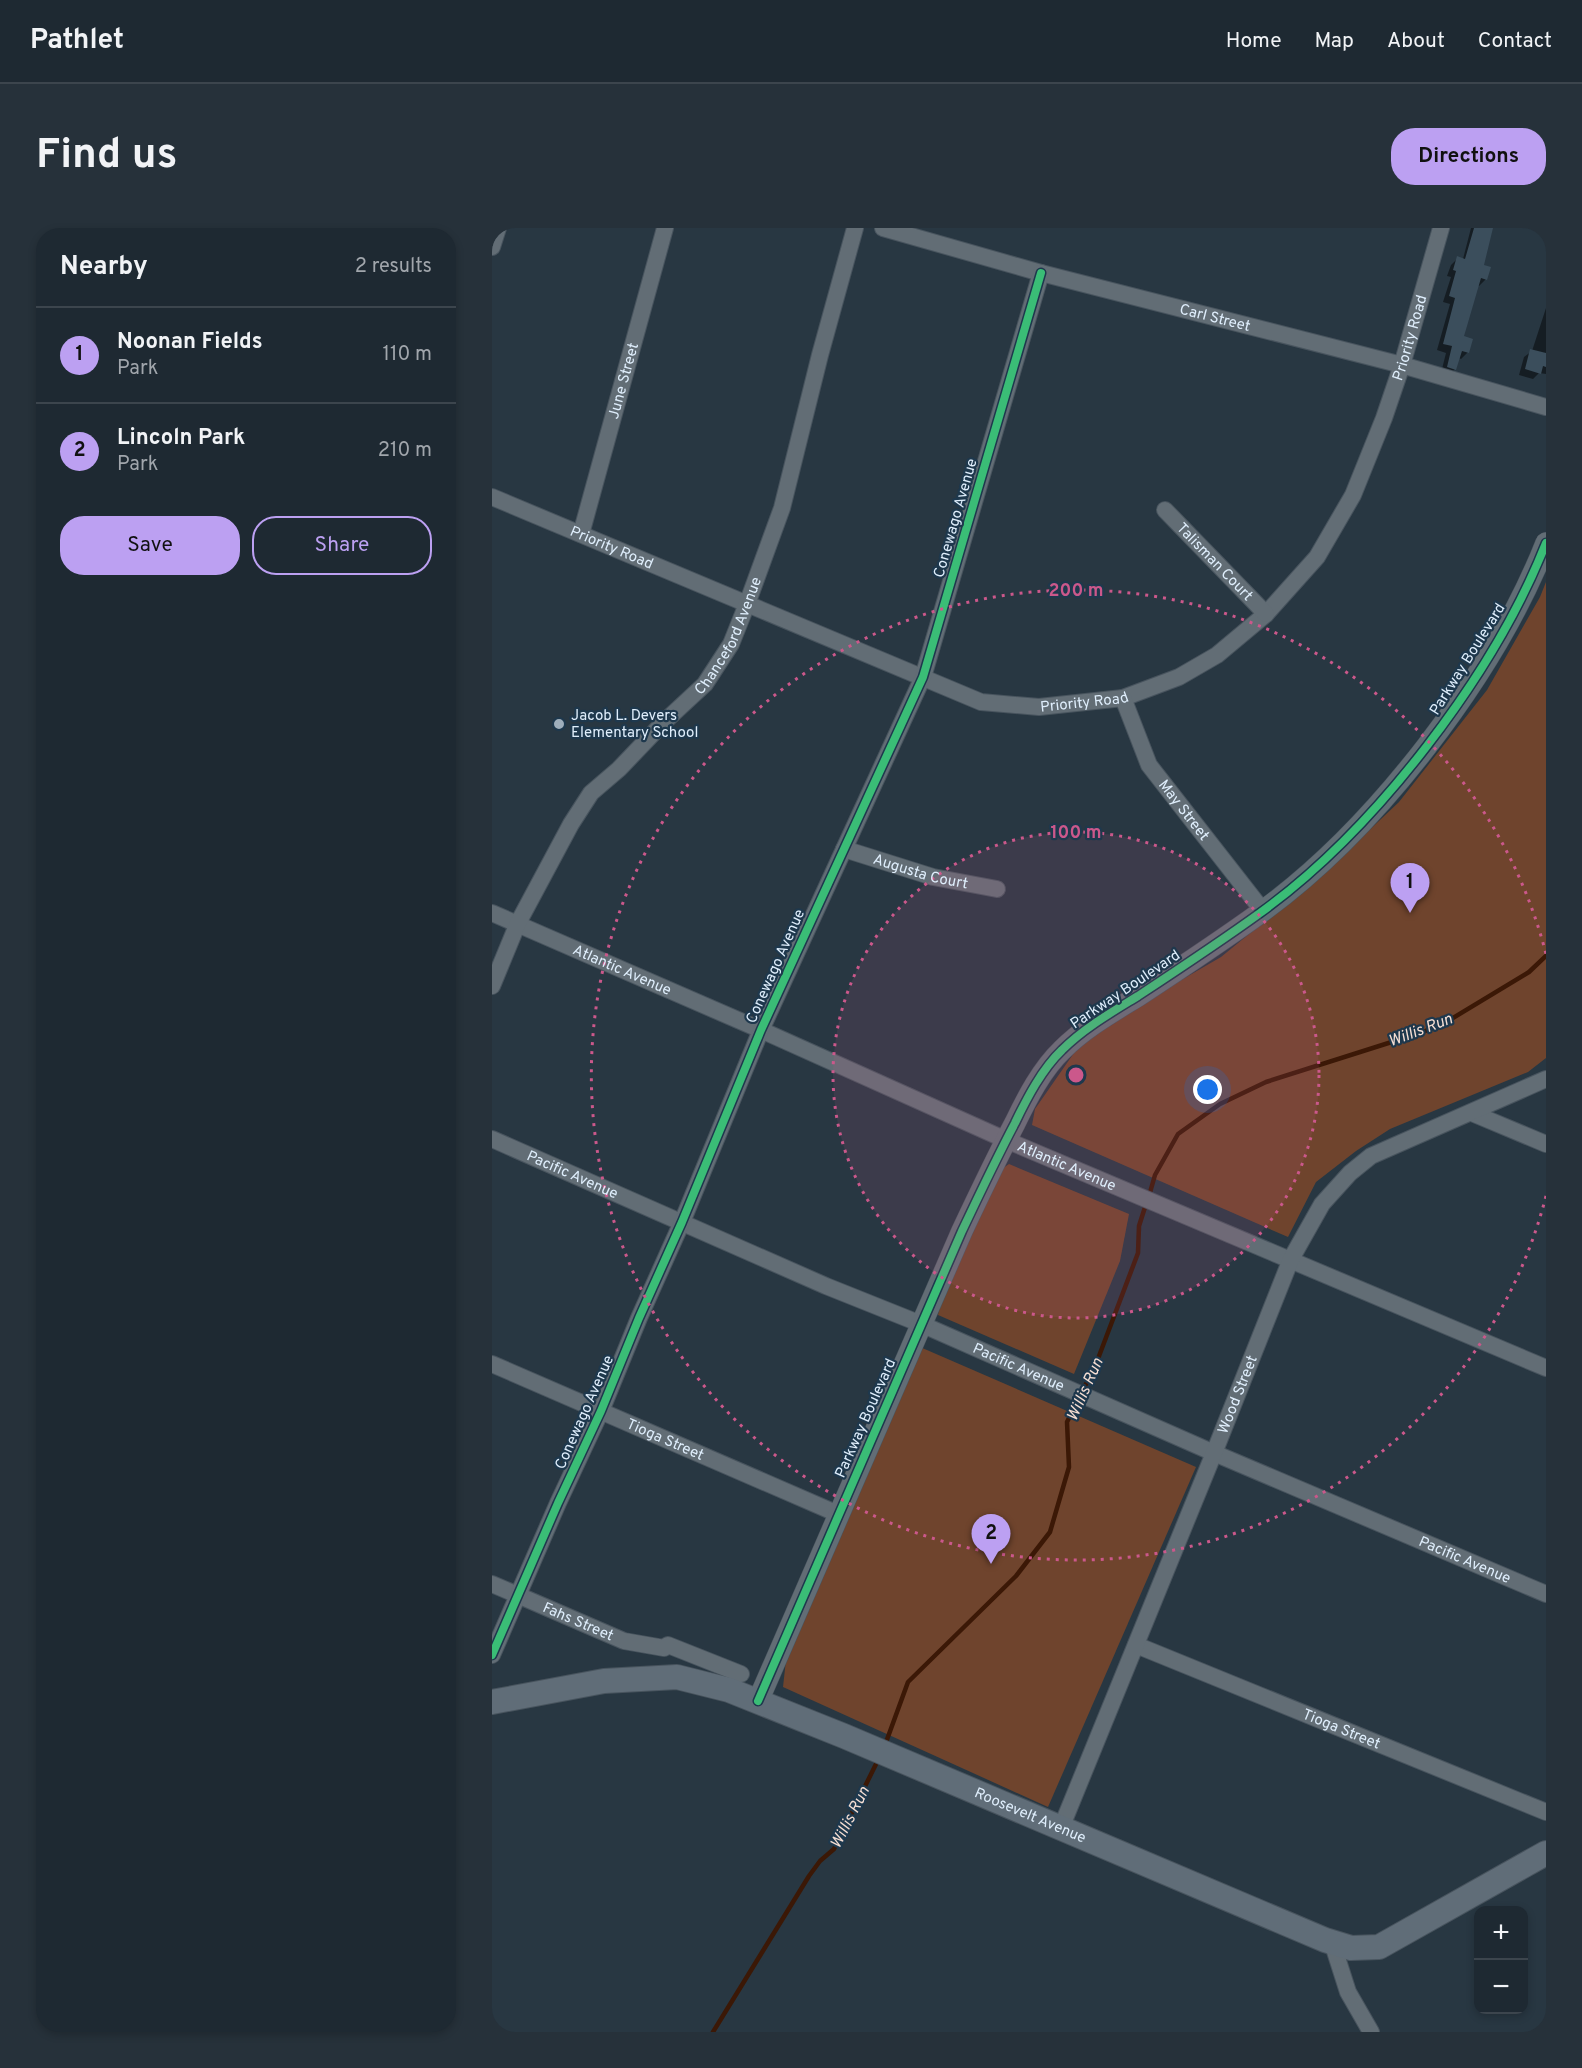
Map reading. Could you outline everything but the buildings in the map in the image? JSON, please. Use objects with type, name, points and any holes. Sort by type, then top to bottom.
[{"type":"main road","name":"Roosevelt Avenue","points":[[492,1702],[604,1681],[677,1677],[729,1690],[1332,1942],[1352,1948],[1379,1947],[1546,1853]]},
{"type":"street","points":[[492,247],[498,228]]},
{"type":"street","name":"June Street","points":[[581,534],[666,228]]},
{"type":"street","name":"Chanceford Avenue","points":[[492,986],[518,923],[571,824],[591,793],[619,769],[705,684],[731,644],[782,508],[820,355],[855,228]]},
{"type":"street","name":"Carl Street","points":[[884,228],[1041,273],[1402,365],[1546,407]]},
{"type":"street","name":"Priority Road","points":[[492,497],[981,702],[1039,707],[1124,698],[1179,677],[1217,655],[1266,614],[1317,557],[1353,495],[1384,418],[1402,365],[1441,228]]},
{"type":"street","name":"Conewago Avenue","points":[[492,1655],[601,1411],[761,1030],[923,677],[1041,273]]},
{"type":"street","name":"Talisman Court","points":[[1166,510],[1266,614]]},
{"type":"street","name":"Parkway Boulevard","points":[[758,1701],[962,1231],[1033,1090],[1062,1050],[1104,1018],[1218,943],[1263,910],[1346,838],[1410,766],[1449,716],[1504,628],[1546,543]]},
{"type":"street","name":"May Street","points":[[1124,698],[1149,765],[1263,910]]},
{"type":"street","name":"Augusta Court","points":[[844,849],[933,877],[998,889]]},
{"type":"street","name":"Atlantic Avenue","points":[[492,913],[1006,1140],[1546,1368]]},
{"type":"street","name":"Wood Street","points":[[1061,1828],[1215,1453],[1291,1259],[1322,1204],[1350,1173],[1371,1156],[1546,1079]]},
{"type":"street","points":[[1472,1113],[1546,1144]]},
{"type":"street","name":"Pacific Avenue","points":[[492,1139],[826,1286],[921,1324],[1215,1453],[1546,1594]]},
{"type":"street","name":"Tioga Street","points":[[492,1364],[838,1514]]},
{"type":"street","name":"Fahs Street","points":[[492,1584],[624,1641],[664,1648],[668,1645],[741,1674]]},
{"type":"street","name":"Tioga Street","points":[[1136,1645],[1546,1812]]},
{"type":"street","points":[[1332,1942],[1348,1992],[1371,2032]]},
{"type":"shaded area","points":[[1546,582],[1546,1058],[1528,1072],[1390,1129],[1356,1151],[1316,1182],[1288,1237],[1032,1125],[1035,1109],[1076,1050],[1133,1008],[1221,957],[1327,870],[1399,802],[1487,690],[1540,597]]},
{"type":"shaded area","points":[[1009,1164],[1129,1214],[1120,1261],[1074,1374],[938,1315],[940,1303],[996,1173]]},
{"type":"shaded area","points":[[920,1347],[1196,1467],[1048,1807],[783,1687],[786,1660]]},
{"type":"waterway","name":"Willis Run","points":[[1149,1196],[1155,1175],[1178,1134],[1220,1104],[1266,1082],[1443,1024],[1529,972],[1546,956]]},
{"type":"waterway","name":"Willis Run","points":[[1083,1390],[1096,1364],[1138,1253],[1139,1226],[1146,1204]]},
{"type":"waterway","name":"Willis Run","points":[[885,1745],[908,1682],[1016,1576],[1050,1532],[1069,1467],[1067,1422],[1079,1398]]},
{"type":"waterway","name":"Willis Run","points":[[713,2032],[809,1876],[820,1861],[834,1849],[879,1758]]},
{"type":"cycle path","points":[[492,1655],[601,1411],[761,1030],[923,677],[1041,273]]},
{"type":"cycle path","points":[[758,1701],[962,1231],[994,1164],[1042,1075],[1071,1042],[1098,1021],[1260,913],[1303,879],[1346,839],[1427,746],[1463,696],[1496,645],[1546,543]]},
{"type":"place","name":"Jacob L. Devers Elementary School","points":[[559,724]]},
{"type":"place","name":"Noonan Fields","points":[[1410,913]]},
{"type":"place","name":"Lincoln Park","points":[[991,1564]]}]
